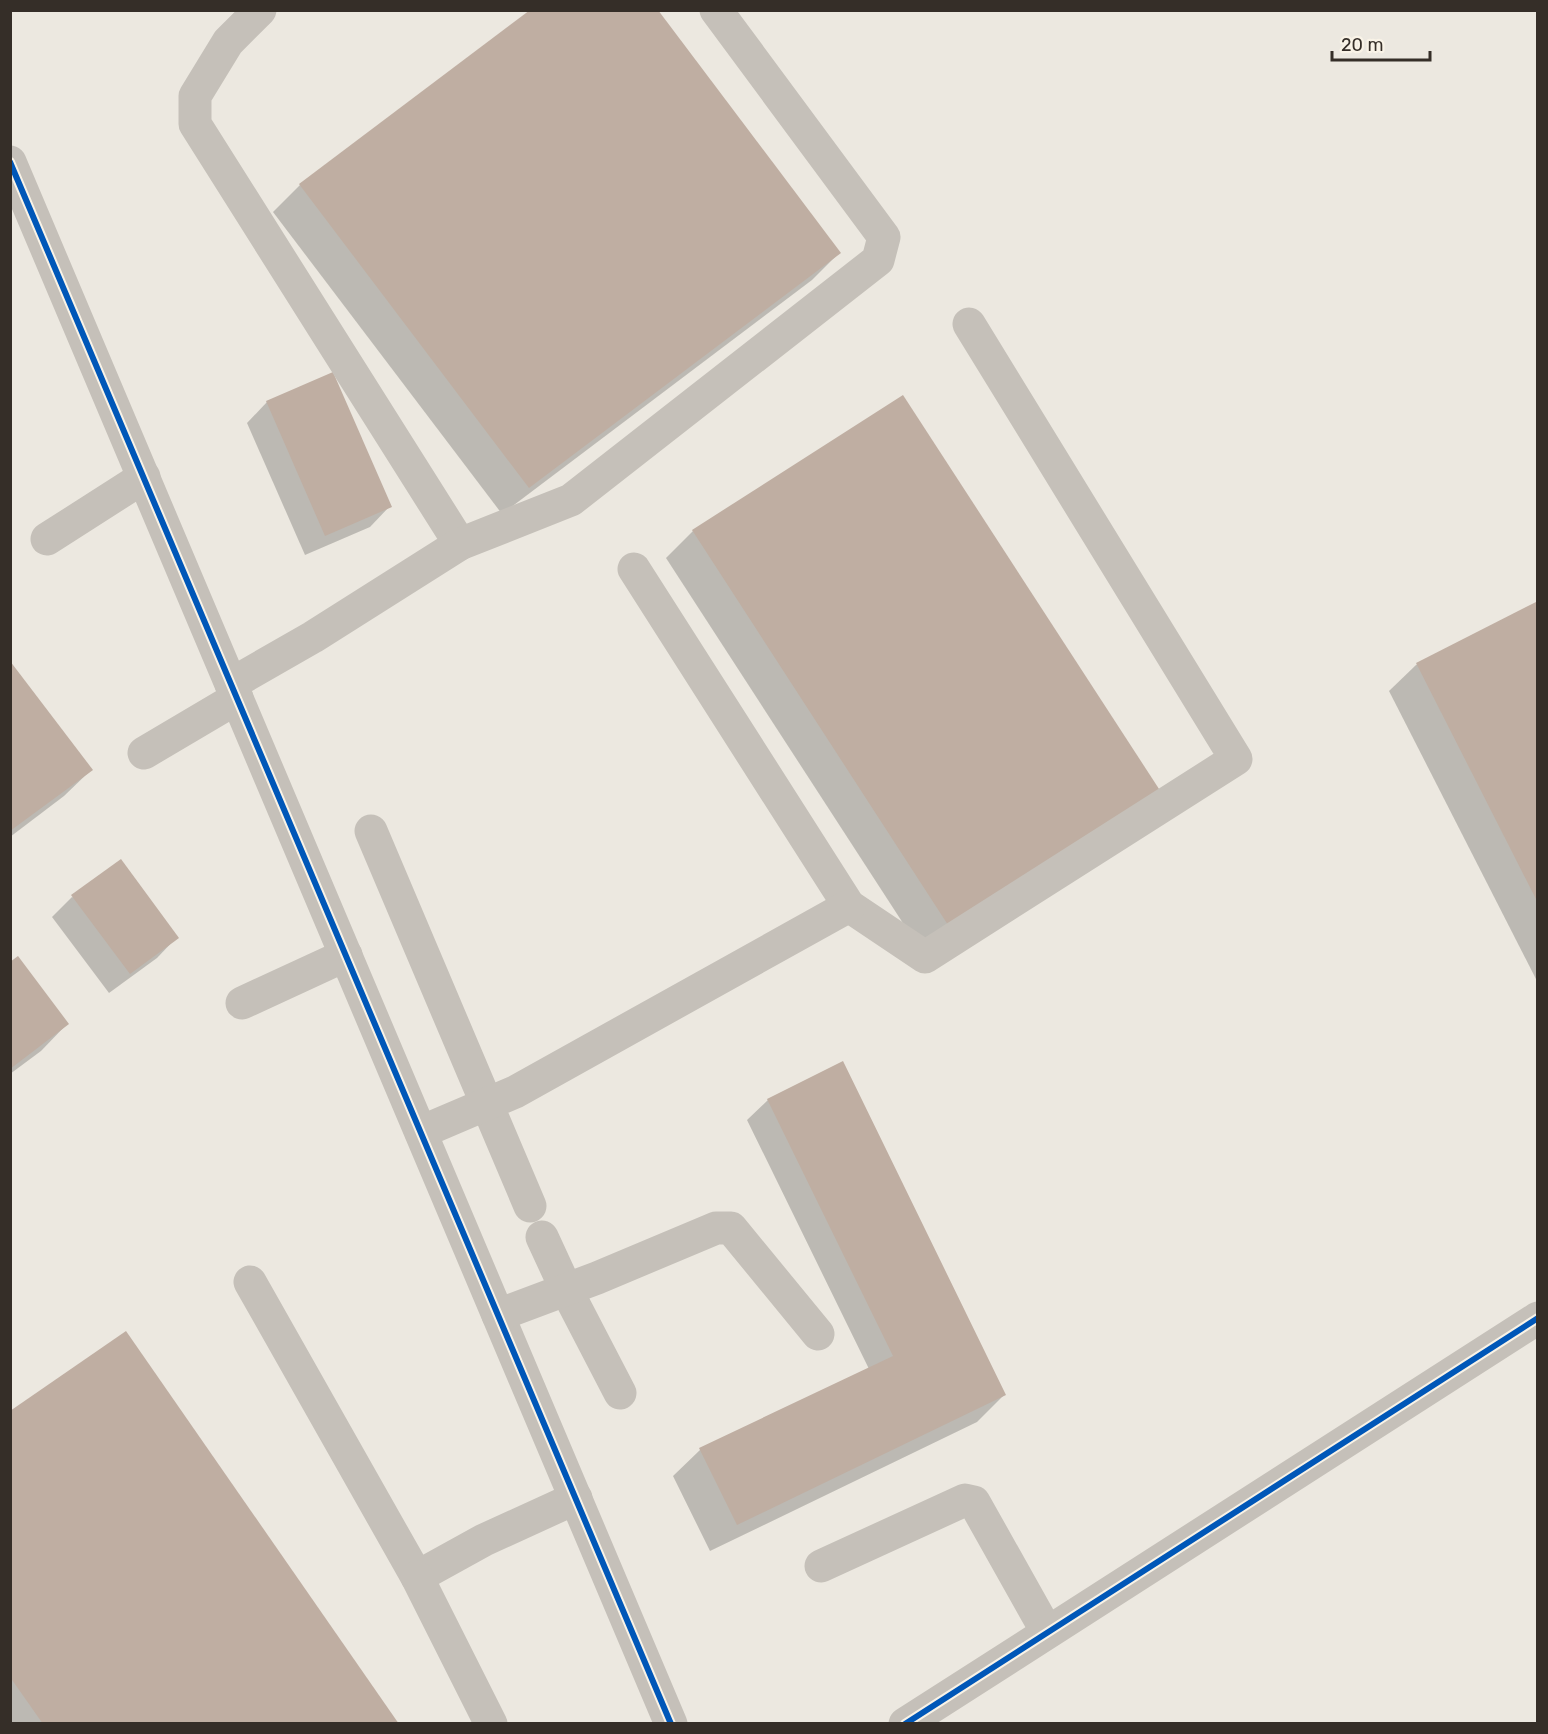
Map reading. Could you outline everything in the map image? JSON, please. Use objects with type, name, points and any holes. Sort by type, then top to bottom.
[{"type":"street","points":[[260,10],[228,42],[195,96],[195,124],[460,544]]},
{"type":"street","points":[[144,753],[313,637],[460,544],[571,500],[878,260],[884,237],[716,10]]},
{"type":"street","points":[[10,162],[671,1724]]},
{"type":"street","points":[[634,569],[849,906],[925,957],[1236,759],[969,324]]},
{"type":"street","points":[[47,539],[144,477]]},
{"type":"street","points":[[371,831],[530,1206]]},
{"type":"street","points":[[421,1132],[515,1092],[849,906]]},
{"type":"street","points":[[242,1003],[346,955]]},
{"type":"street","points":[[498,1315],[716,1228],[731,1228],[818,1334]]},
{"type":"street","points":[[542,1237],[620,1394]]},
{"type":"street","points":[[250,1282],[417,1577],[491,1724]]},
{"type":"street","points":[[905,1724],[1538,1318]]},
{"type":"street","points":[[417,1577],[484,1540],[576,1498]]},
{"type":"street","points":[[821,1566],[965,1500],[974,1502],[1047,1632]]},
{"type":"building","points":[[530,10],[658,10],[841,253],[529,488],[299,184]]},
{"type":"building","points":[[333,372],[392,507],[325,536],[266,401]]},
{"type":"building","points":[[903,395],[1161,792],[950,928],[692,530]]},
{"type":"building","points":[[1538,601],[1538,903],[1416,663]]},
{"type":"building","points":[[10,661],[93,770],[10,831]]},
{"type":"building","points":[[121,859],[179,938],[130,974],[71,895]]},
{"type":"building","points":[[18,956],[69,1024],[10,1069],[10,962]]},
{"type":"building","points":[[843,1061],[1006,1395],[737,1525],[699,1448],[893,1356],[767,1099]]},
{"type":"building","points":[[126,1331],[399,1724],[43,1724],[10,1677],[10,1411]]},
{"type":"cycle path","points":[[10,162],[671,1724]]},
{"type":"cycle path","points":[[905,1724],[1538,1318]]}]
